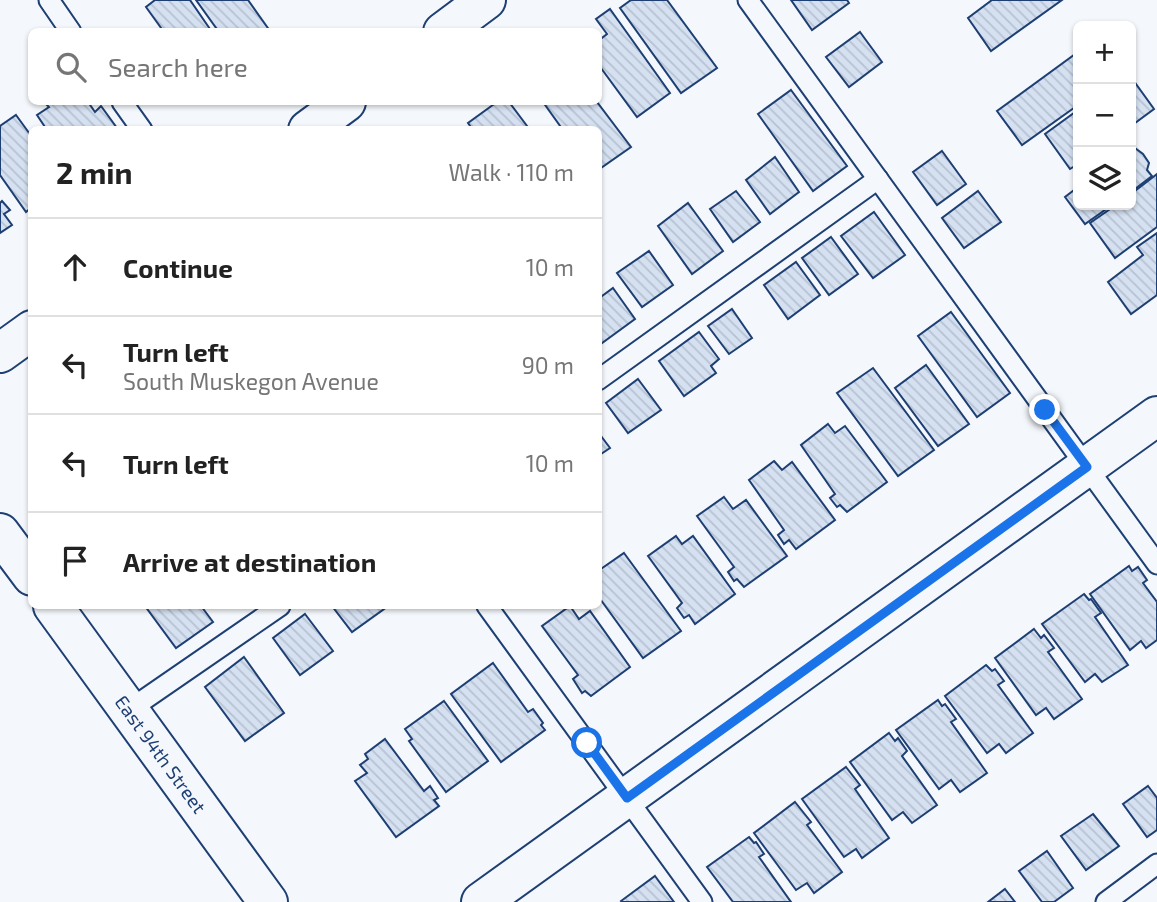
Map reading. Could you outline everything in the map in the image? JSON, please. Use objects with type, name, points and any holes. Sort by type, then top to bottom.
[{"type":"street","points":[[448,28],[486,0]]},
{"type":"street","points":[[313,126],[342,105]]},
{"type":"street","points":[[0,353],[28,333]]},
{"type":"street","points":[[481,902],[1157,416]]},
{"type":"street","points":[[0,533],[28,571]]},
{"type":"street","name":"East 94th Street","points":[[55,609],[268,902]]},
{"type":"lane","points":[[48,0],[68,28]]},
{"type":"lane","points":[[748,0],[1157,564]]},
{"type":"lane","points":[[124,105],[139,126]]},
{"type":"lane","points":[[602,377],[878,179]]},
{"type":"lane","points":[[129,710],[276,609]]},
{"type":"lane","points":[[489,609],[702,902]]},
{"type":"lane","points":[[1106,902],[1157,864]]},
{"type":"building","points":[[155,0],[190,0],[209,28],[161,28],[146,7]]},
{"type":"building","points":[[196,0],[248,0],[268,28],[216,28]]},
{"type":"building","points":[[631,0],[667,0],[717,68],[681,93],[620,8]]},
{"type":"building","points":[[791,0],[847,0],[849,3],[812,30]]},
{"type":"building","points":[[992,0],[1062,0],[991,51],[968,18]]},
{"type":"building","points":[[610,9],[670,93],[637,117],[602,69],[602,38],[607,34],[596,19]]},
{"type":"building","points":[[860,32],[882,62],[849,87],[826,57]]},
{"type":"building","points":[[1073,56],[1073,109],[1022,145],[997,111]]},
{"type":"building","points":[[1136,84],[1154,109],[1136,122]]},
{"type":"building","points":[[791,90],[847,166],[813,191],[758,114]]},
{"type":"building","points":[[47,105],[90,105],[95,112],[101,106],[116,126],[44,126],[37,115],[49,107]]},
{"type":"building","points":[[493,105],[511,105],[527,126],[470,126],[468,123]]},
{"type":"building","points":[[545,105],[599,105],[631,147],[602,167],[602,126],[560,126]]},
{"type":"building","points":[[1073,114],[1073,167],[1070,169],[1045,134]]},
{"type":"building","points":[[16,115],[28,132],[26,212],[0,175],[0,126]]},
{"type":"building","points":[[1136,149],[1149,163],[1147,170],[1152,176],[1136,188]]},
{"type":"building","points":[[942,151],[966,184],[937,205],[913,172]]},
{"type":"building","points":[[775,157],[799,192],[770,214],[746,180]]},
{"type":"building","points":[[1157,174],[1157,227],[1115,258],[1090,223],[1109,210],[1136,210],[1136,190]]},
{"type":"building","points":[[736,191],[760,222],[733,242],[710,209]]},
{"type":"building","points":[[978,191],[1001,222],[964,248],[942,218]]},
{"type":"building","points":[[1073,191],[1073,208],[1065,197]]},
{"type":"building","points":[[2,201],[10,210],[4,214],[12,225],[0,233],[0,203]]},
{"type":"building","points":[[688,203],[723,251],[692,274],[658,226]]},
{"type":"building","points":[[1075,210],[1105,210],[1085,224]]},
{"type":"building","points":[[874,212],[905,255],[873,278],[841,236]]},
{"type":"building","points":[[1157,233],[1157,295],[1131,314],[1108,282],[1143,255],[1137,247]]},
{"type":"building","points":[[831,237],[858,274],[829,295],[802,258]]},
{"type":"building","points":[[649,251],[673,285],[642,307],[617,273]]},
{"type":"building","points":[[796,262],[820,295],[788,319],[764,285]]},
{"type":"building","points":[[613,288],[635,319],[602,343],[602,296]]},
{"type":"building","points":[[732,309],[752,338],[729,354],[708,326]]},
{"type":"building","points":[[951,312],[1010,393],[977,417],[918,336]]},
{"type":"building","points":[[699,332],[719,359],[711,366],[716,373],[684,396],[659,361]]},
{"type":"building","points":[[926,365],[969,424],[938,446],[895,388]]},
{"type":"building","points":[[873,368],[934,450],[898,476],[837,393]]},
{"type":"building","points":[[638,379],[661,410],[628,433],[606,403]]},
{"type":"building","points":[[828,424],[835,433],[845,426],[887,482],[847,512],[840,505],[837,507],[830,498],[835,494],[801,445]]},
{"type":"building","points":[[602,437],[610,448],[602,453]]},
{"type":"building","points":[[774,461],[782,470],[792,462],[835,520],[796,549],[789,540],[784,544],[778,535],[784,530],[749,480]]},
{"type":"building","points":[[724,497],[733,509],[746,500],[787,556],[744,587],[737,579],[734,581],[728,572],[734,567],[697,516]]},
{"type":"building","points":[[676,536],[682,544],[693,536],[735,594],[695,624],[689,615],[684,618],[677,608],[682,603],[648,556]]},
{"type":"building","points":[[624,553],[681,631],[643,658],[602,602],[602,568]]},
{"type":"building","points":[[1129,566],[1132,571],[1138,567],[1147,580],[1143,583],[1157,602],[1157,640],[1146,648],[1141,641],[1130,650],[1090,594]]},
{"type":"building","points":[[1084,594],[1101,613],[1095,617],[1128,665],[1102,682],[1095,674],[1085,682],[1042,624]]},
{"type":"building","points":[[147,609],[203,609],[213,622],[176,648]]},
{"type":"building","points":[[334,609],[384,609],[352,632]]},
{"type":"building","points":[[566,609],[572,609],[579,619],[590,611],[630,667],[591,696],[585,691],[582,693],[573,679],[578,675],[542,626]]},
{"type":"building","points":[[305,614],[333,651],[300,675],[273,638]]},
{"type":"building","points":[[1034,629],[1041,638],[1044,635],[1054,648],[1048,652],[1082,699],[1054,719],[1046,708],[1036,715],[995,658]]},
{"type":"building","points":[[244,657],[284,713],[245,741],[205,687]]},
{"type":"building","points":[[493,663],[528,712],[533,709],[545,730],[501,762],[451,694]]},
{"type":"building","points":[[986,665],[992,671],[995,669],[1004,681],[998,685],[1033,733],[1006,753],[999,744],[987,753],[945,696]]},
{"type":"building","points":[[938,700],[942,706],[945,704],[956,719],[951,722],[987,773],[960,792],[951,780],[939,789],[896,730]]},
{"type":"building","points":[[444,701],[488,761],[446,792],[409,741],[412,739],[405,729]]},
{"type":"building","points":[[889,733],[895,741],[898,738],[907,751],[902,756],[937,805],[912,823],[903,812],[892,820],[850,762]]},
{"type":"building","points":[[385,739],[424,791],[430,786],[438,798],[434,800],[439,806],[396,837],[355,781],[367,773],[360,765],[368,759],[365,754]]},
{"type":"building","points":[[846,767],[860,785],[855,789],[889,838],[862,858],[856,849],[844,857],[802,799]]},
{"type":"building","points":[[1148,786],[1157,798],[1157,830],[1147,837],[1123,804]]},
{"type":"building","points":[[795,802],[811,822],[807,825],[842,872],[814,893],[807,883],[796,890],[754,833]]},
{"type":"building","points":[[1093,814],[1119,846],[1086,870],[1061,836]]},
{"type":"building","points":[[749,837],[764,854],[759,857],[791,902],[733,902],[707,867]]},
{"type":"building","points":[[1047,851],[1073,888],[1054,902],[1042,902],[1019,871]]},
{"type":"building","points":[[655,876],[674,902],[621,901]]},
{"type":"building","points":[[1005,889],[1015,902],[988,902]]},
{"type":"route","points":[[587,743],[627,798],[1087,467],[1045,410]]}]
